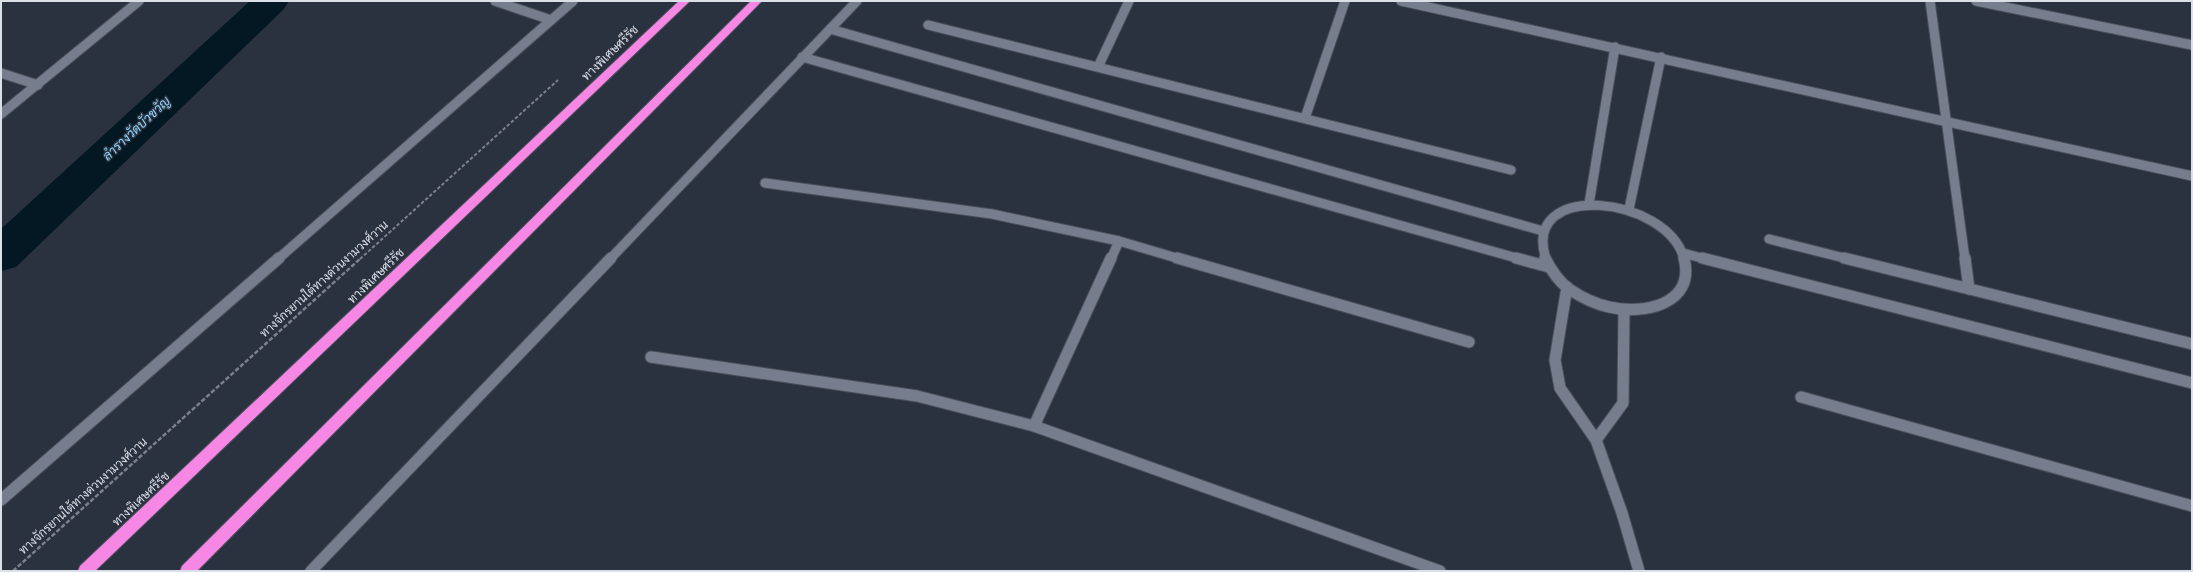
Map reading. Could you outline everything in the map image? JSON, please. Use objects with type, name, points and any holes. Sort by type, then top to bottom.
[{"type":"highway","name":"ทางพิเศษศรีรัช","points":[[85,571],[684,1]]},
{"type":"highway","points":[[187,571],[757,1]]},
{"type":"street","points":[[1,114],[139,1]]},
{"type":"street","points":[[495,1],[551,20]]},
{"type":"street","points":[[1,500],[572,1]]},
{"type":"street","points":[[311,571],[857,1]]},
{"type":"street","points":[[1098,67],[1129,1]]},
{"type":"street","points":[[1306,118],[1345,1]]},
{"type":"street","points":[[1402,1],[1661,57],[2192,176]]},
{"type":"street","points":[[1930,1],[1969,289]]},
{"type":"street","points":[[1976,1],[2192,45]]},
{"type":"street","points":[[928,25],[1511,170]]},
{"type":"street","points":[[830,29],[1543,231]]},
{"type":"street","points":[[1589,204],[1615,47]]},
{"type":"street","points":[[802,57],[1549,267]]},
{"type":"street","points":[[1629,209],[1661,57]]},
{"type":"street","points":[[1,73],[38,85]]},
{"type":"street","points":[[766,183],[992,214],[1118,241],[1469,342]]},
{"type":"street","points":[[1589,204],[1629,209],[1652,220],[1670,235],[1683,253],[1687,272],[1683,288],[1669,302],[1649,309],[1624,310],[1594,302],[1567,287],[1549,267],[1541,248],[1543,231],[1552,217],[1568,208],[1589,204]]},
{"type":"street","points":[[1769,239],[2192,344]]},
{"type":"street","points":[[1034,426],[1118,241]]},
{"type":"street","points":[[1683,253],[2192,383]]},
{"type":"street","points":[[1567,287],[1555,360],[1560,388],[1596,440],[1622,513],[1639,571]]},
{"type":"street","points":[[1596,440],[1623,403],[1624,310]]},
{"type":"street","points":[[651,357],[917,396],[1034,426],[1440,571]]},
{"type":"street","points":[[1801,397],[2192,506]]},
{"type":"path","name":"ทางจักรยานใต้ทางด่วนงามวงศ์วาน","points":[[13,571],[564,76]]},
{"type":"waterway","name":"ลำรางวัดบัวขวัญ","points":[[1,255],[271,1]]}]
